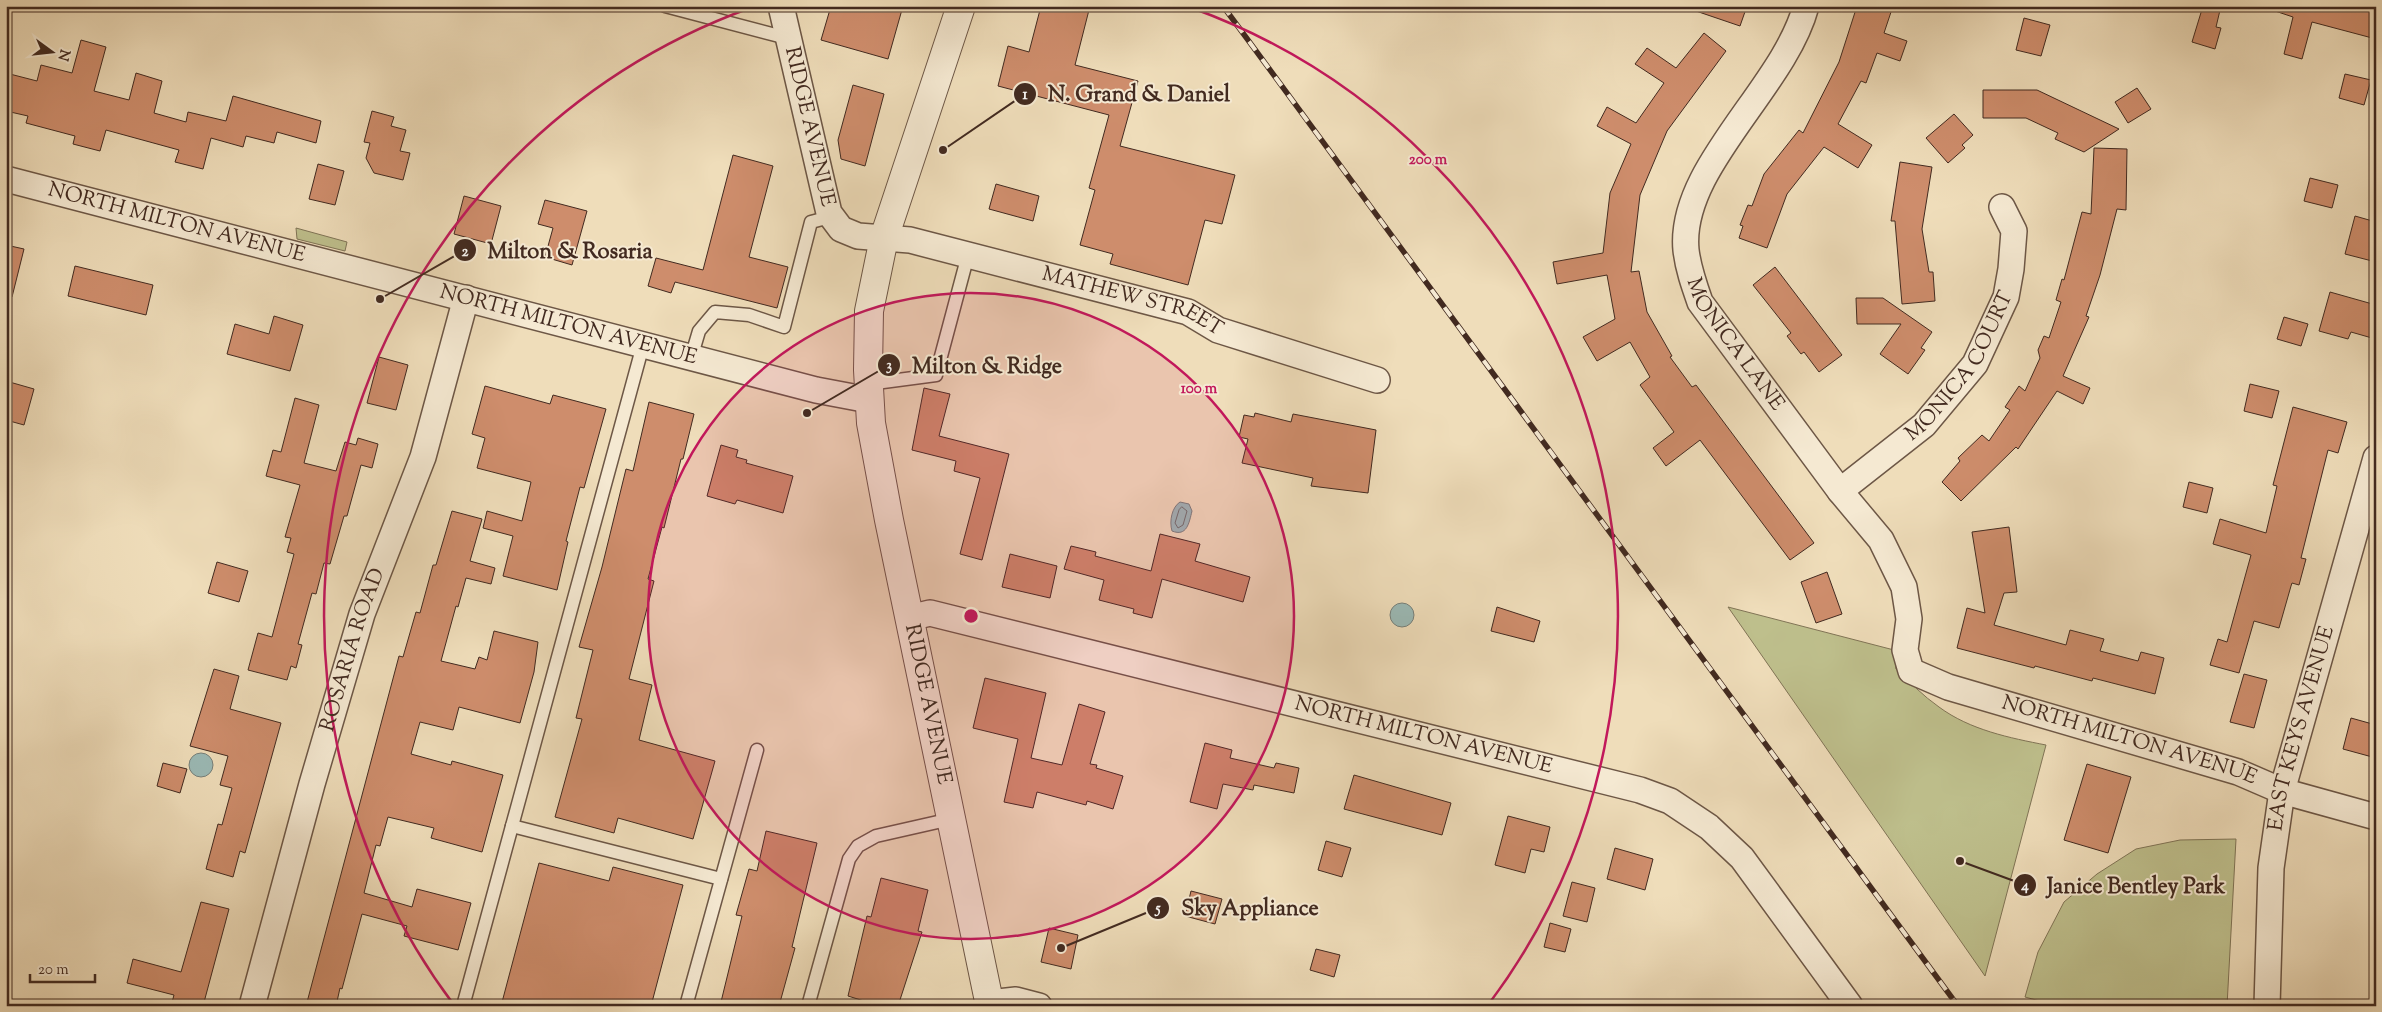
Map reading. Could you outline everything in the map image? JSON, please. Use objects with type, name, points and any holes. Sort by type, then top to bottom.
[{"type":"street","name":"RIDGE AVENUE","points":[[781,6],[830,216],[841,229],[850,233],[884,238]]},
{"type":"street","name":"RIDGE AVENUE","points":[[961,6],[884,238],[869,311],[867,340],[871,423],[909,618],[990,1004]]},
{"type":"street","name":"MONICA LANE","points":[[1806,6],[1782,60],[1708,167],[1688,221],[1686,248],[1691,277],[1700,302],[1840,491],[1881,540],[1904,587],[1909,619],[1905,650],[1911,671]]},
{"type":"street","name":"NORTH MILTON AVENUE","points":[[6,179],[816,390],[869,392]]},
{"type":"street","name":"MONICA COURT","points":[[1840,491],[1924,425],[1975,364],[2006,297],[2011,269],[2014,231],[2002,207]]},
{"type":"street","name":"MATHEW STREET","points":[[884,238],[910,240],[1188,312],[1218,330],[1377,380]]},
{"type":"street","name":"ROSARIA ROAD","points":[[252,1006],[312,784],[362,614],[423,457],[466,298]]},
{"type":"street","name":"EAST KEYS AVENUE","points":[[2267,1006],[2271,868],[2282,791],[2376,458]]},
{"type":"street","name":"NORTH MILTON AVENUE","points":[[909,618],[930,613],[1640,790],[1670,801],[1709,827],[1742,858],[1850,1006]]},
{"type":"street","name":"NORTH MILTON AVENUE","points":[[1911,671],[1948,687],[2238,772],[2282,791],[2376,817]]},
{"type":"street","points":[[990,1004],[1016,1000],[1040,1006]]},
{"type":"lane","points":[[665,6],[788,38]]},
{"type":"lane","points":[[690,358],[699,331],[715,312],[749,315],[784,327],[811,222],[830,216]]},
{"type":"lane","points":[[869,392],[936,375],[968,255]]},
{"type":"lane","points":[[463,1006],[643,346]]},
{"type":"lane","points":[[686,1006],[757,750]]},
{"type":"lane","points":[[808,1006],[849,859],[858,846],[876,836],[951,818]]},
{"type":"lane","points":[[512,826],[721,879]]},
{"type":"green space","points":[[296,228],[347,242],[345,251],[297,239]]},
{"type":"green space","points":[[1728,607],[1894,650],[1896,669],[1928,698],[1951,715],[1991,732],[2046,745],[1985,976]]},
{"type":"green space","points":[[2236,839],[2227,1006],[2058,1006],[2025,997],[2038,952],[2064,902],[2097,874],[2136,849],[2180,840]]},
{"type":"water","points":[[1180,502],[1189,504],[1192,511],[1186,528],[1181,532],[1177,532],[1172,531],[1171,519],[1175,507]]},
{"type":"water","points":[[1402,603],[1410,607],[1414,615],[1410,623],[1402,627],[1394,623],[1390,615],[1394,607]]},
{"type":"water","points":[[201,753],[209,757],[213,765],[209,773],[201,777],[193,773],[189,765],[193,757]]},
{"type":"building","points":[[831,6],[903,6],[888,59],[821,40]]},
{"type":"building","points":[[1041,6],[1090,6],[1075,65],[1138,81],[1120,146],[1235,175],[1222,224],[1205,220],[1188,285],[1110,264],[1113,254],[1080,245],[1095,190],[1089,188],[1109,115],[998,86],[1008,46],[1029,52]]},
{"type":"building","points":[[1691,6],[1747,6],[1740,26],[1690,9]]},
{"type":"building","points":[[1857,6],[1893,6],[1884,33],[1907,41],[1900,61],[1877,53],[1866,83],[1861,81],[1838,124],[1872,145],[1858,168],[1824,147],[1787,194],[1767,248],[1739,238],[1743,226],[1740,225],[1748,205],[1752,206],[1764,174],[1799,130],[1803,133],[1839,62]]},
{"type":"building","points":[[2203,6],[2221,6],[2216,27],[2221,28],[2215,49],[2192,42]]},
{"type":"building","points":[[2276,6],[2367,6],[2376,8],[2376,39],[2312,22],[2302,59],[2284,54],[2293,17],[2275,11]]},
{"type":"building","points":[[2024,18],[2050,25],[2041,56],[2016,50]]},
{"type":"building","points":[[1704,33],[1726,51],[1667,131],[1640,195],[1631,272],[1639,271],[1647,312],[1672,356],[1670,357],[1692,387],[1696,385],[1814,543],[1790,560],[1700,440],[1666,466],[1653,448],[1674,432],[1640,385],[1650,377],[1630,342],[1597,361],[1583,337],[1615,319],[1607,275],[1557,284],[1553,262],[1603,253],[1610,193],[1631,144],[1597,126],[1607,107],[1636,123],[1664,83],[1635,64],[1647,48],[1676,68]]},
{"type":"building","points":[[81,40],[106,47],[94,91],[129,100],[136,73],[162,81],[154,113],[186,122],[188,112],[226,121],[233,96],[321,121],[316,143],[277,132],[274,143],[246,136],[243,147],[211,138],[203,169],[175,162],[179,150],[106,130],[100,151],[73,144],[75,136],[26,123],[28,116],[6,111],[6,73],[37,81],[41,65],[72,73]]},
{"type":"building","points":[[2345,74],[2371,80],[2364,105],[2339,98]]},
{"type":"building","points":[[853,85],[884,94],[865,166],[841,159],[838,140]]},
{"type":"building","points":[[2137,88],[2151,109],[2128,123],[2115,102]]},
{"type":"building","points":[[1983,90],[2037,90],[2119,129],[2084,152],[2055,139],[2058,133],[2026,118],[1983,118]]},
{"type":"building","points":[[372,111],[394,117],[391,126],[406,130],[400,151],[410,153],[403,180],[374,173],[366,158],[370,143],[364,142]]},
{"type":"building","points":[[1954,114],[1973,135],[1962,145],[1965,148],[1948,163],[1926,138]]},
{"type":"building","points":[[2094,148],[2127,149],[2126,210],[2117,209],[2100,275],[2086,316],[2089,317],[2063,376],[2090,388],[2083,404],[2057,391],[2018,449],[2016,447],[1961,501],[1942,482],[1960,461],[1958,458],[1982,435],[1989,441],[2010,410],[2005,407],[2019,386],[2025,391],[2040,358],[2038,350],[2044,336],[2049,338],[2061,302],[2056,300],[2062,279],[2064,280],[2082,212],[2091,214]]},
{"type":"building","points":[[733,155],[773,166],[749,257],[788,267],[777,308],[675,282],[671,293],[648,286],[656,258],[703,270]]},
{"type":"building","points":[[1900,162],[1932,167],[1922,229],[1929,272],[1933,272],[1935,301],[1902,304],[1895,221],[1891,221]]},
{"type":"building","points":[[318,164],[344,171],[335,205],[309,199]]},
{"type":"building","points":[[2310,178],[2338,185],[2332,208],[2304,201]]},
{"type":"building","points":[[996,184],[1039,196],[1033,221],[989,209]]},
{"type":"building","points":[[464,196],[501,206],[491,244],[454,234]]},
{"type":"building","points":[[545,200],[587,211],[572,265],[545,257],[553,228],[538,224]]},
{"type":"building","points":[[2355,216],[2376,222],[2376,262],[2345,254]]},
{"type":"building","points":[[6,245],[24,249],[12,297],[6,296]]},
{"type":"building","points":[[75,266],[153,285],[146,315],[68,296]]},
{"type":"building","points":[[1775,267],[1842,355],[1819,372],[1804,352],[1801,354],[1787,336],[1791,333],[1753,285]]},
{"type":"building","points":[[2330,292],[2376,305],[2376,324],[2372,338],[2351,332],[2348,339],[2319,331]]},
{"type":"building","points":[[1856,298],[1883,298],[1932,332],[1921,348],[1925,350],[1908,374],[1880,354],[1901,324],[1857,324]]},
{"type":"building","points":[[274,316],[303,325],[290,371],[227,354],[235,324],[269,334]]},
{"type":"building","points":[[2284,317],[2308,324],[2301,346],[2277,339]]},
{"type":"building","points":[[379,357],[408,365],[396,410],[367,403]]},
{"type":"building","points":[[6,381],[34,389],[24,425],[6,420]]},
{"type":"building","points":[[2250,384],[2279,391],[2272,418],[2244,411]]},
{"type":"building","points":[[485,386],[550,404],[553,395],[606,409],[584,488],[580,487],[566,541],[568,542],[557,590],[503,576],[513,536],[483,528],[487,511],[522,521],[531,482],[477,468],[485,438],[472,434]]},
{"type":"building","points":[[924,388],[950,394],[939,436],[1009,454],[982,560],[960,554],[980,478],[954,471],[956,461],[912,450]]},
{"type":"building","points":[[295,398],[319,405],[304,463],[336,471],[345,442],[356,445],[358,438],[378,444],[372,468],[361,465],[347,516],[344,516],[330,564],[324,563],[316,594],[312,593],[298,644],[302,645],[296,668],[291,666],[287,680],[248,670],[258,633],[272,637],[294,554],[287,552],[291,538],[285,537],[300,485],[266,476],[273,450],[281,452]]},
{"type":"building","points":[[649,402],[694,414],[664,528],[662,527],[648,579],[654,581],[629,679],[652,685],[639,740],[715,761],[693,839],[618,818],[614,833],[555,817],[582,719],[576,718],[593,650],[579,647],[602,567],[626,469],[633,471]]},
{"type":"building","points":[[2293,407],[2347,422],[2338,453],[2328,450],[2301,558],[2306,559],[2299,585],[2292,583],[2279,628],[2254,621],[2239,673],[2210,665],[2218,639],[2227,642],[2251,555],[2213,544],[2220,519],[2266,533],[2277,486],[2273,485]]},
{"type":"building","points":[[1255,413],[1291,422],[1293,414],[1376,430],[1368,493],[1311,486],[1313,478],[1242,463],[1248,439],[1239,437],[1244,415],[1254,417]]},
{"type":"building","points":[[721,445],[738,450],[736,457],[747,460],[746,463],[793,476],[783,513],[737,500],[735,504],[707,496]]},
{"type":"building","points":[[2189,482],[2213,488],[2207,513],[2183,507]]},
{"type":"building","points":[[452,511],[482,519],[470,561],[495,568],[491,584],[466,578],[441,661],[475,669],[479,657],[487,660],[494,631],[538,642],[534,672],[520,723],[459,707],[453,730],[420,722],[411,754],[451,765],[452,761],[503,775],[482,852],[431,838],[434,828],[388,817],[380,846],[376,845],[364,893],[412,907],[417,889],[471,903],[458,950],[404,936],[407,926],[362,914],[336,1006],[306,1006],[399,656],[403,657],[416,612],[420,613],[433,565],[436,565]]},
{"type":"building","points":[[2009,527],[2017,592],[2004,593],[1994,625],[2066,645],[2070,630],[2104,639],[2100,651],[2138,661],[2141,652],[2164,658],[2155,694],[2093,678],[2092,681],[2035,666],[2034,668],[1957,648],[1967,608],[1985,613],[1972,532]]},
{"type":"building","points":[[1160,534],[1200,544],[1195,561],[1250,577],[1243,602],[1162,579],[1152,618],[1133,613],[1134,609],[1099,600],[1104,580],[1064,569],[1071,546],[1096,552],[1095,556],[1151,571]]},
{"type":"building","points":[[1010,554],[1057,566],[1050,598],[1002,587]]},
{"type":"building","points":[[217,562],[248,571],[239,602],[208,593]]},
{"type":"building","points":[[1827,572],[1842,614],[1816,623],[1801,582]]},
{"type":"building","points":[[1497,607],[1540,621],[1534,642],[1491,631]]},
{"type":"building","points":[[214,669],[239,676],[230,709],[281,723],[245,853],[240,851],[233,877],[206,869],[218,824],[222,825],[232,788],[220,785],[228,756],[190,746]]},
{"type":"building","points":[[2244,674],[2267,680],[2254,728],[2230,722]]},
{"type":"building","points":[[985,678],[1046,693],[1031,758],[1062,765],[1079,704],[1105,712],[1090,764],[1097,765],[1096,768],[1123,776],[1113,809],[1087,801],[1086,805],[1037,792],[1033,808],[1004,802],[1018,739],[973,728]]},
{"type":"building","points":[[2351,718],[2376,725],[2376,758],[2343,749]]},
{"type":"building","points":[[1205,743],[1232,750],[1230,758],[1274,768],[1276,763],[1299,768],[1294,793],[1254,785],[1253,790],[1223,784],[1217,809],[1190,802]]},
{"type":"building","points":[[163,763],[187,769],[180,793],[157,786]]},
{"type":"building","points":[[2087,764],[2131,777],[2108,853],[2064,840]]},
{"type":"building","points":[[1354,775],[1451,803],[1442,835],[1344,809]]},
{"type":"building","points":[[1508,816],[1550,827],[1544,852],[1531,849],[1525,873],[1495,865]]},
{"type":"building","points":[[766,831],[817,843],[792,947],[795,948],[779,1006],[720,1006],[742,916],[736,915],[749,869],[757,871]]},
{"type":"building","points":[[1326,841],[1351,848],[1342,877],[1318,870]]},
{"type":"building","points":[[1615,848],[1653,859],[1645,890],[1607,879]]},
{"type":"building","points":[[539,863],[609,881],[613,867],[683,885],[651,1006],[501,1006]]},
{"type":"building","points":[[881,878],[928,890],[918,931],[922,932],[898,1006],[880,1006],[848,996],[867,916],[871,917]]},
{"type":"building","points":[[1572,882],[1595,888],[1587,922],[1563,916]]},
{"type":"building","points":[[1191,891],[1222,899],[1215,924],[1185,916]]},
{"type":"building","points":[[201,902],[229,909],[203,1006],[171,1006],[174,995],[127,983],[133,959],[181,972]]},
{"type":"building","points":[[1550,923],[1571,929],[1565,952],[1544,947]]},
{"type":"building","points":[[1049,928],[1078,935],[1071,969],[1041,962]]},
{"type":"building","points":[[1316,949],[1340,955],[1334,977],[1310,970]]},
{"type":"railway","points":[[1223,6],[1958,1006]]},
{"type":"place","name":"N. Grand & Daniel","points":[[943,150]]},
{"type":"place","name":"Milton & Rosaria","points":[[380,299]]},
{"type":"place","name":"Milton & Ridge","points":[[807,413]]},
{"type":"place","name":"Janice Bentley Park","points":[[1960,861]]},
{"type":"place","name":"Sky Appliance","points":[[1061,948]]}]
